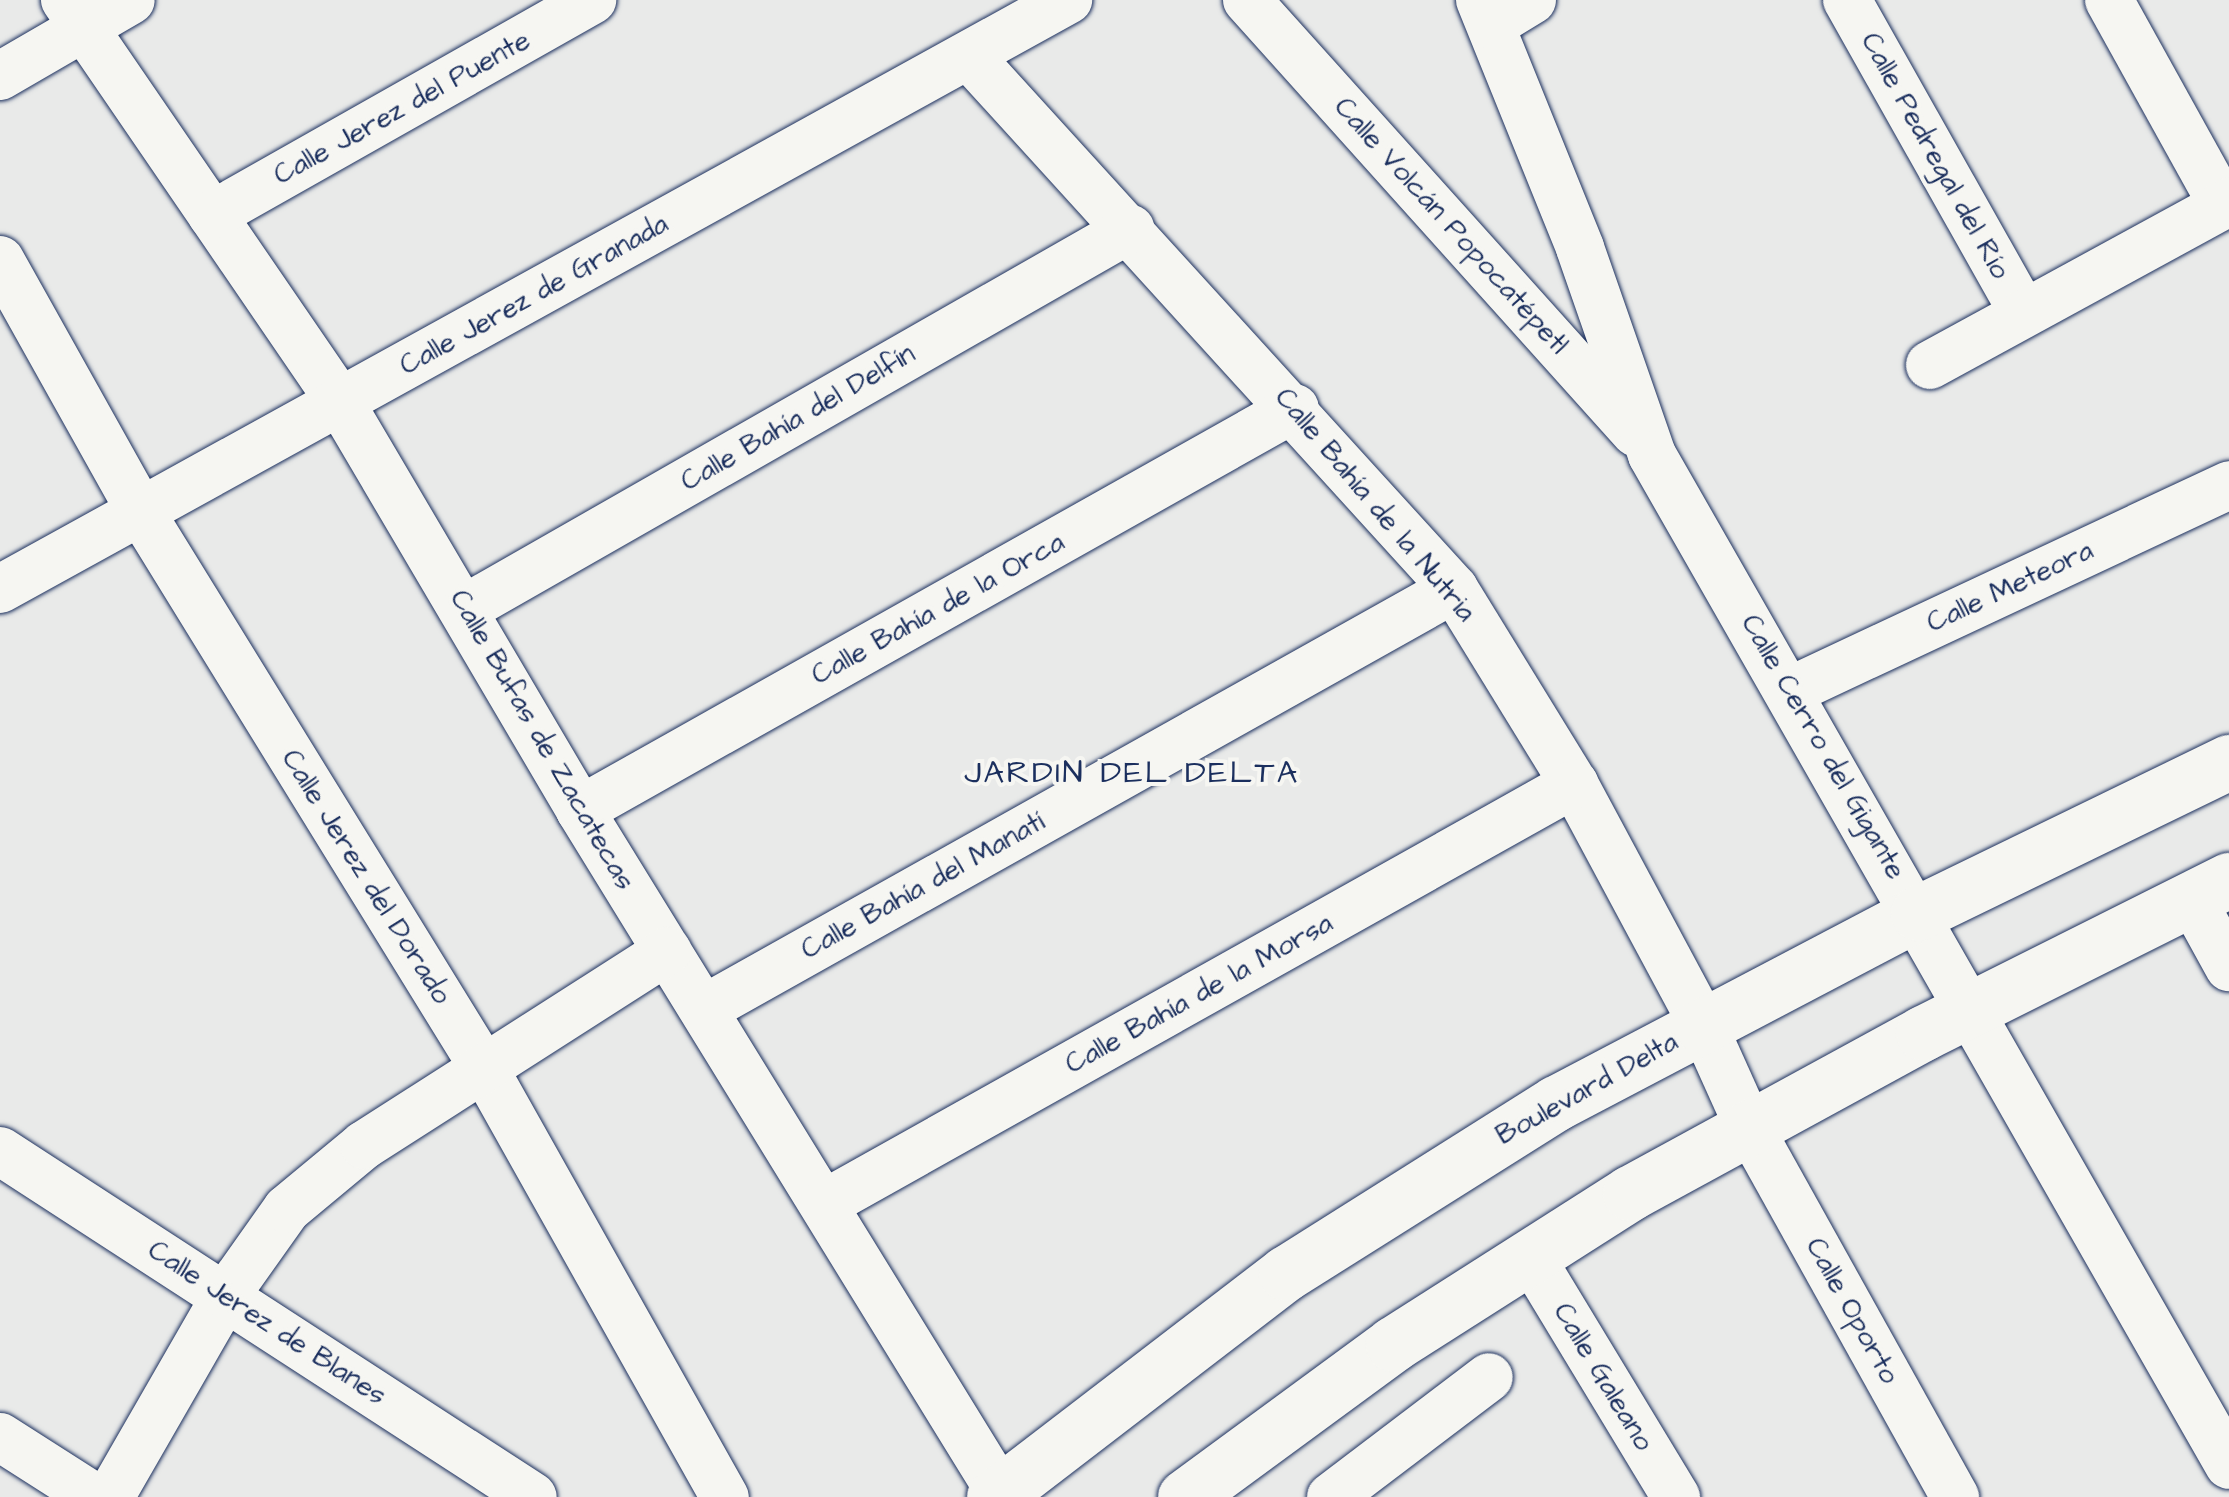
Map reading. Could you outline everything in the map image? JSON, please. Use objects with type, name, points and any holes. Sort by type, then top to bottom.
[{"type":"main road","name":"Boulevard Delta","points":[[999,1495],[1302,1263],[1540,1113],[1918,913],[2229,762]]},
{"type":"main road","points":[[1214,1489],[1393,1344],[1530,1256],[1748,1125],[2210,889]]},
{"type":"street","points":[[0,76],[74,13],[131,0]]},
{"type":"street","name":"Calle Jerez del Puente","points":[[212,215],[592,0]]},
{"type":"street","name":"Calle Jerez de Granada","points":[[0,590],[1068,0]]},
{"type":"street","name":"Calle Volcán Popocatépetl","points":[[1247,0],[1652,455]]},
{"type":"street","points":[[1486,13],[1532,0]]},
{"type":"street","name":"Calle Pedregal del Río","points":[[1847,0],[2023,312]]},
{"type":"street","points":[[1930,365],[2226,204],[2109,0]]},
{"type":"street","name":"Calle Bufas de Zacatecas","points":[[74,13],[340,402],[466,608],[580,810],[706,1008],[999,1495]]},
{"type":"street","name":"Calle Cerro del Gigante","points":[[1486,13],[1580,248],[1652,455],[1792,690],[1918,913],[1967,1010],[2229,1465]]},
{"type":"street","name":"Calle Bahía de la Nutria","points":[[969,56],[1295,408],[1454,589],[1574,784],[1703,1025],[1748,1125]]},
{"type":"street","name":"Calle Bahía del Delfín","points":[[466,608],[1130,229]]},
{"type":"street","name":"Calle Jerez del Dorado","points":[[0,260],[142,514],[485,1070],[725,1497]]},
{"type":"street","name":"Calle Bahía de la Orca","points":[[580,810],[1295,408]]},
{"type":"street","name":"Calle Meteora","points":[[1792,690],[2229,485]]},
{"type":"street","name":"Calle Bahía del Manatí","points":[[706,1008],[1454,589]]},
{"type":"street","name":"Calle Bahía de la Morsa","points":[[824,1204],[1574,784]]},
{"type":"street","points":[[2210,889],[2229,967]]},
{"type":"street","points":[[110,1497],[226,1295],[288,1209],[364,1145],[667,950]]},
{"type":"street","name":"Calle Oporto","points":[[1748,1125],[1955,1497]]},
{"type":"street","name":"Calle Jerez de Blanes","points":[[0,1151],[532,1497]]},
{"type":"street","name":"Calle Galeano","points":[[1530,1256],[1676,1497]]},
{"type":"street","points":[[1331,1497],[1489,1377]]},
{"type":"street","points":[[0,1437],[94,1497]]},
{"type":"district","name":"JARDIN DEL DELTA","points":[[1132,773]]}]
